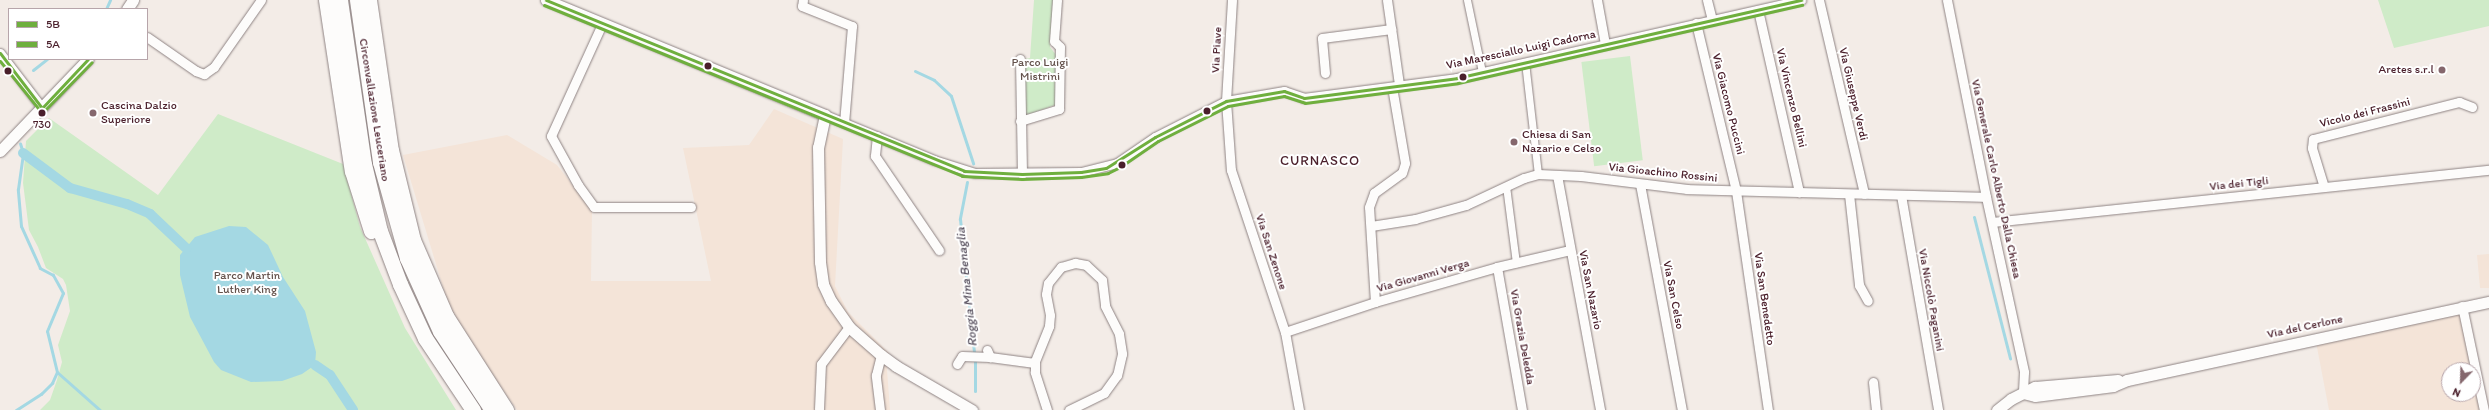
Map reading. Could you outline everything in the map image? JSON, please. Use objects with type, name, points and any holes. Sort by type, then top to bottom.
[{"type":"highway","points":[[326,0],[352,171],[371,233],[407,317],[425,338]]},
{"type":"highway","name":"Circonvallazione Leuceriano","points":[[340,0],[364,164],[380,230],[400,284],[425,338],[473,410]]},
{"type":"highway","name":"Circonvallazione Leuceriano","points":[[357,0],[380,162],[407,258],[440,331],[492,410]]},
{"type":"highway","points":[[369,0],[391,150],[413,240],[446,316],[506,410]]},
{"type":"street","points":[[148,38],[196,71],[204,74],[214,67],[261,0]]},
{"type":"street","points":[[546,0],[825,115],[818,147],[820,262],[823,284],[831,301],[849,327],[896,366],[972,410]]},
{"type":"street","points":[[803,0],[802,6],[852,26],[844,123]]},
{"type":"street","points":[[1020,121],[1059,108],[1060,47],[1054,41],[1057,0]]},
{"type":"street","name":"Via Piave","points":[[1226,100],[1232,0]]},
{"type":"street","points":[[1375,302],[1369,207],[1374,193],[1402,173],[1405,163],[1395,85],[1391,29],[1387,0]]},
{"type":"street","points":[[1468,0],[1482,72]]},
{"type":"street","points":[[1597,0],[1605,44]]},
{"type":"street","points":[[1707,0],[1712,20]]},
{"type":"street","name":"Via Maresciallo Luigi Cadorna","points":[[825,115],[975,173],[1022,174],[1081,172],[1106,168],[1117,163],[1156,137],[1226,100],[1284,91],[1304,98],[1457,78],[1758,10],[1785,2],[1801,0]]},
{"type":"street","name":"Via Giuseppe Verdi","points":[[1820,0],[1864,194]]},
{"type":"street","name":"Via Generale Carlo Alberto Dalla Chiesa","points":[[1947,0],[1986,197],[2025,379],[2023,393]]},
{"type":"street","name":"Via Vincenzo Bellini","points":[[1758,10],[1800,192]]},
{"type":"street","name":"Via Giacomo Puccini","points":[[1696,23],[1736,191]]},
{"type":"street","points":[[602,24],[551,136],[578,185],[594,206],[691,207]]},
{"type":"street","points":[[1325,73],[1322,38],[1391,29]]},
{"type":"street","points":[[0,53],[42,108]]},
{"type":"street","points":[[1020,59],[1022,174]]},
{"type":"street","points":[[0,151],[87,60]]},
{"type":"street","points":[[1525,62],[1538,174]]},
{"type":"street","name":"Via San Zenone","points":[[1226,100],[1231,170],[1285,332],[1299,410]]},
{"type":"street","name":"Vicolo dei Frassini","points":[[2324,187],[2312,148],[2312,139],[2459,102],[2472,107]]},
{"type":"street","points":[[877,136],[875,156],[939,250]]},
{"type":"street","name":"Via dei Tigli","points":[[1992,222],[2489,170]]},
{"type":"street","name":"Via Gioachino Rossini","points":[[1370,226],[1415,219],[1466,205],[1524,178],[1538,174],[1687,189],[1986,197]]},
{"type":"street","name":"Via San Nazario","points":[[1557,175],[1600,410]]},
{"type":"street","name":"Via San Celso","points":[[1640,184],[1682,410]]},
{"type":"street","points":[[1506,186],[1516,262]]},
{"type":"street","name":"Via San Benedetto","points":[[1736,191],[1768,410]]},
{"type":"street","points":[[1849,194],[1859,285],[1868,301]]},
{"type":"street","name":"Via Niccolò Paganini","points":[[1901,195],[1938,410]]},
{"type":"street","name":"Via Giovanni Verga","points":[[1285,332],[1375,302],[1497,267],[1570,250]]},
{"type":"street","points":[[1047,410],[1037,384],[1035,363],[1049,326],[1050,315],[1046,294],[1048,283],[1061,266],[1074,263],[1086,265],[1102,280],[1105,306],[1119,334],[1122,354],[1117,375],[1104,393],[1070,410]]},
{"type":"street","name":"Via Grazia Deledda","points":[[1497,267],[1522,410]]},
{"type":"street","name":"Via del Cerlone","points":[[2023,393],[2035,387],[2074,382],[2127,380],[2462,306],[2489,302]]},
{"type":"street","points":[[2462,306],[2484,410]]},
{"type":"street","points":[[819,409],[821,364],[849,327]]},
{"type":"street","points":[[957,364],[962,356],[975,356],[988,353],[1035,363]]},
{"type":"street","points":[[880,410],[876,375],[882,355]]},
{"type":"street","points":[[1873,382],[1876,410]]},
{"type":"street","points":[[2000,410],[2011,399],[2023,393]]},
{"type":"shaded area","points":[[774,109],[843,139],[835,286],[848,312],[889,353],[887,370],[890,410],[517,410],[452,317],[403,155],[507,135],[557,165],[592,210],[591,281],[711,281],[683,148],[749,145]]},
{"type":"shaded area","points":[[2489,254],[2489,288],[2480,288],[2477,255]]},
{"type":"shaded area","points":[[2459,312],[2470,362],[2441,362],[2441,402],[2479,402],[2481,410],[2329,410],[2316,342]]},
{"type":"green space","name":"Parco Luigi Mistrini","points":[[1034,0],[1053,0],[1050,47],[1056,55],[1055,105],[1025,116],[1025,59],[1030,58]]},
{"type":"green space","points":[[2378,0],[2489,0],[2489,26],[2394,48]]},
{"type":"green space","points":[[1630,56],[1643,160],[1594,166],[1581,62]]},
{"type":"green space","name":"Parco Martin Luther King","points":[[218,114],[343,164],[360,227],[405,328],[456,410],[40,410],[50,400],[57,380],[62,362],[58,345],[70,311],[66,285],[63,279],[46,268],[38,247],[29,230],[23,183],[26,141],[49,118],[158,195]]},
{"type":"water","points":[[229,226],[246,227],[268,245],[283,277],[305,311],[316,352],[315,365],[302,374],[282,381],[251,382],[221,370],[214,362],[190,317],[180,275],[180,255],[195,237]]},
{"type":"waterway","points":[[106,8],[110,0]]},
{"type":"waterway","points":[[33,70],[46,60]]},
{"type":"waterway","name":"Roggia Mina Benaglia","points":[[915,71],[934,80],[951,96],[973,163]]},
{"type":"waterway","points":[[16,410],[41,394],[52,383],[57,372],[47,331],[63,293],[53,275],[40,268],[21,226],[18,189],[23,153],[20,143]]},
{"type":"waterway","points":[[23,153],[70,188],[127,204],[150,214],[186,248]]},
{"type":"waterway","name":"Roggia Mina Benaglia","points":[[967,182],[960,219],[975,361],[975,391]]},
{"type":"waterway","points":[[1974,217],[2010,358]]},
{"type":"waterway","points":[[315,365],[330,375],[353,410]]},
{"type":"waterway","points":[[57,372],[100,410]]},
{"type":"transit line","name":"5B","points":[[546,0],[964,171],[1022,174],[1081,172],[1106,168],[1155,137],[1226,101],[1284,91],[1304,98],[1457,78],[1801,0]]},
{"type":"transit line","name":"5A","points":[[544,5],[962,176],[1022,179],[1081,177],[1108,173],[1120,167],[1158,141],[1228,106],[1284,96],[1305,103],[1458,83],[1802,5]]},
{"type":"transit line","name":"5B","points":[[0,53],[42,108],[87,60]]},
{"type":"transit line","name":"5A","points":[[0,61],[42,113],[92,62]]},
{"type":"place","name":"Aretes s.r.l","points":[[2442,70]]},
{"type":"place","name":"730","points":[[42,113]]},
{"type":"place","name":"Cascina Dalzio Superiore","points":[[93,113]]},
{"type":"place","name":"Chiesa di San Nazario e Celso","points":[[1514,142]]},
{"type":"district","name":"CURNASCO","points":[[1320,161]]}]
